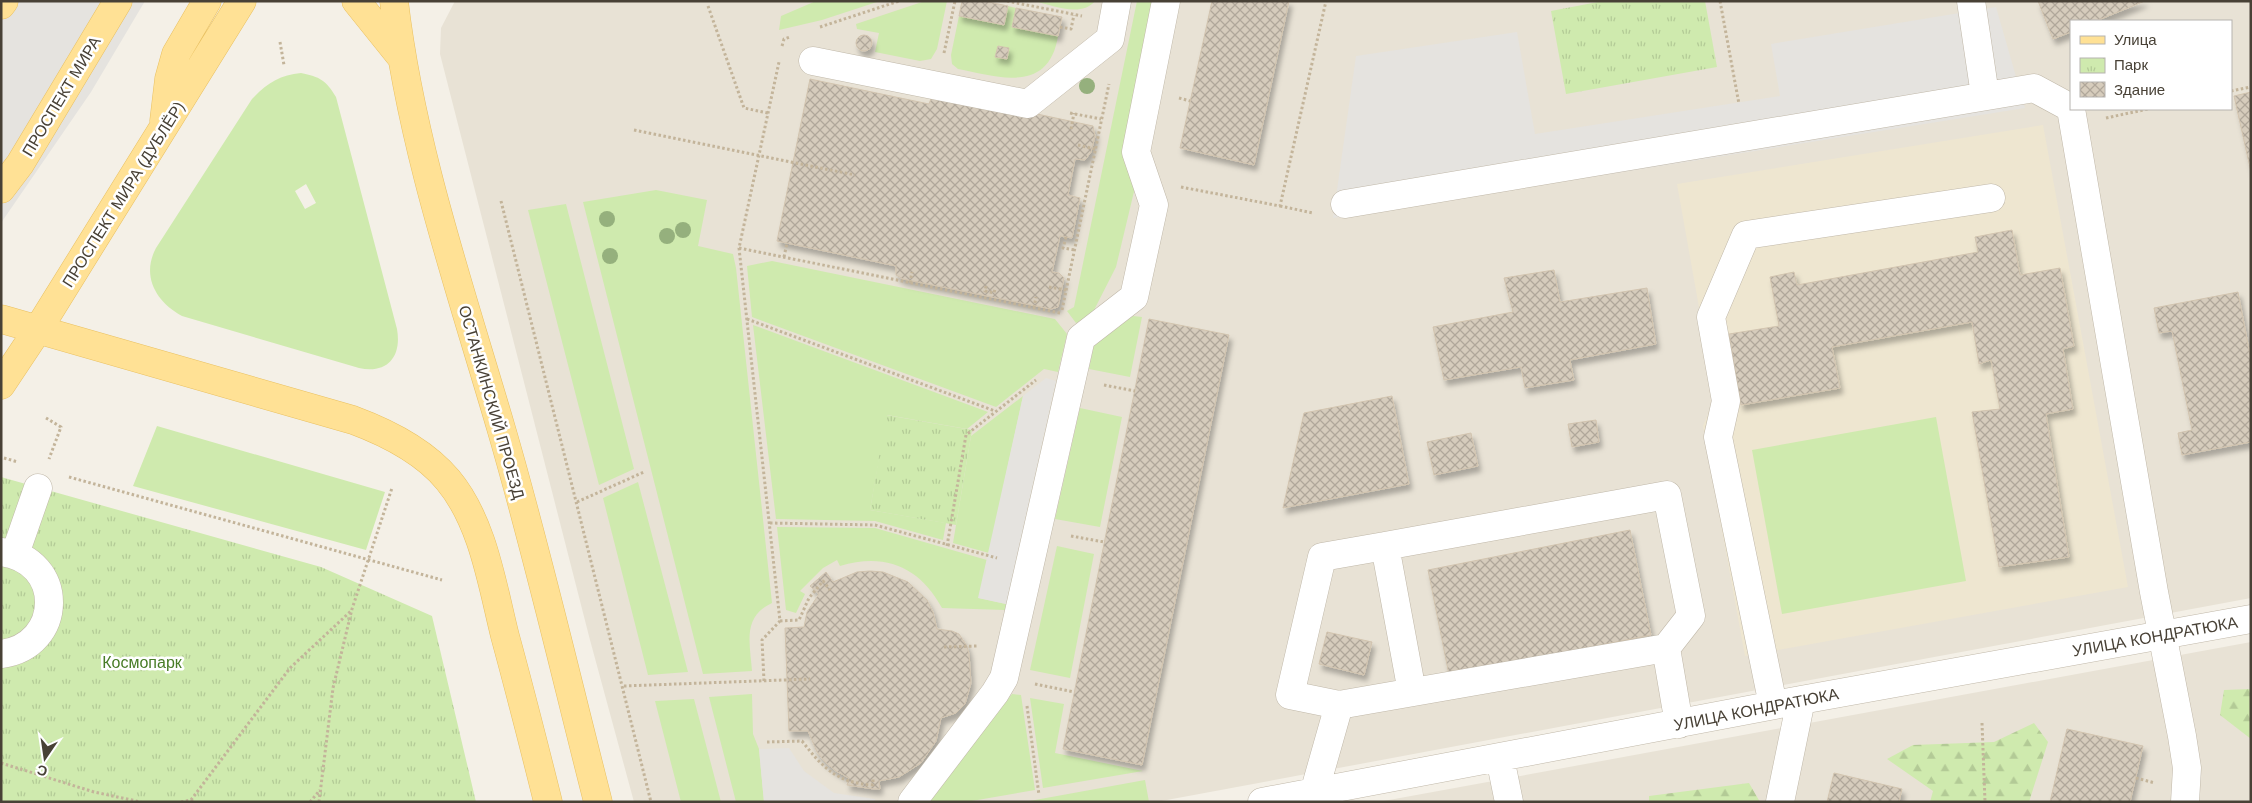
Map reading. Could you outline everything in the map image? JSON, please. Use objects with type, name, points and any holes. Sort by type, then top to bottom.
[{"type":"main road","points":[[1,5],[4,1]]},
{"type":"main road","name":"ПРОСПЕКТ МИРА","points":[[1,189],[20,164],[118,1]]},
{"type":"main road","points":[[160,134],[166,111],[172,66],[176,54],[207,1]]},
{"type":"main road","name":"ПРОСПЕКТ МИРА (ДУБЛЁР)","points":[[1,385],[37,331],[242,1]]},
{"type":"main road","points":[[356,1],[401,58]]},
{"type":"main road","name":"ОСТАНКИНСКИЙ ПРОЕЗД","points":[[394,1],[401,58],[435,199],[503,435],[598,802]]},
{"type":"main road","points":[[1,319],[37,331],[353,420],[388,435],[417,452],[434,466],[456,490],[475,529],[491,579],[548,802]]},
{"type":"street","points":[[912,802],[995,693],[1013,680],[1080,338],[1134,297],[1154,205],[1136,152],[1166,1]]},
{"type":"street","points":[[1971,1],[1984,95]]},
{"type":"street","points":[[813,61],[1028,104],[1113,21]]},
{"type":"street","points":[[1345,204],[2034,88],[2070,107]]},
{"type":"street","points":[[2071,110],[2162,635],[2182,736],[2186,768],[2185,802]]},
{"type":"street","points":[[1773,706],[1718,437],[1726,401],[1712,317],[1742,244],[1746,235],[1991,198]]},
{"type":"street","points":[[2,656],[29,644],[46,622],[50,595],[38,569],[8,553],[38,488]]},
{"type":"street","points":[[1666,495],[1691,616],[1666,648],[1339,705],[1290,695],[1322,557],[1666,495]]},
{"type":"street","points":[[1385,546],[1412,692]]},
{"type":"street","name":"УЛИЦА КОНДРАТЮКА","points":[[1262,802],[1801,700],[2251,619]]},
{"type":"street","points":[[1666,648],[1679,724]]},
{"type":"street","points":[[1780,802],[1801,700]]},
{"type":"street","points":[[1314,793],[1339,705]]},
{"type":"street","points":[[1500,758],[1509,802]]},
{"type":"path","points":[[819,28],[899,1]]},
{"type":"path","points":[[739,248],[1062,313],[1113,61],[1113,21],[1007,1]]},
{"type":"path","points":[[1280,206],[1326,1]]},
{"type":"path","points":[[1720,1],[1745,137]]},
{"type":"path","points":[[937,86],[954,3],[961,6]]},
{"type":"path","points":[[708,6],[744,108],[768,113]]},
{"type":"path","points":[[1060,27],[1071,29],[1074,15]]},
{"type":"path","points":[[780,621],[739,248],[784,39],[793,36]]},
{"type":"path","points":[[280,42],[284,65]]},
{"type":"path","points":[[2232,91],[2251,87]]},
{"type":"path","points":[[1071,129],[1074,113]]},
{"type":"path","points":[[634,130],[855,175]]},
{"type":"path","points":[[1078,145],[1095,149]]},
{"type":"path","points":[[1173,185],[1313,213]]},
{"type":"path","points":[[502,201],[624,686],[651,802]]},
{"type":"path","points":[[1066,237],[1063,248],[1075,250]]},
{"type":"path","points":[[784,256],[787,243]]},
{"type":"path","points":[[910,282],[912,272]]},
{"type":"path","points":[[986,286],[985,291],[989,292],[994,293],[995,288]]},
{"type":"path","points":[[1049,287],[1066,290]]},
{"type":"path","points":[[988,298],[989,292]]},
{"type":"path","points":[[1034,308],[1036,297]]},
{"type":"path","points":[[747,319],[996,411]]},
{"type":"path","points":[[947,546],[966,435],[1046,373],[1071,379]]},
{"type":"path","points":[[46,418],[61,427],[50,456]]},
{"type":"path","points":[[4,458],[19,462]]},
{"type":"path","points":[[577,502],[644,472]]},
{"type":"path","points":[[64,475],[442,580]]},
{"type":"path","points":[[320,802],[333,688],[352,609],[370,560],[392,488]]},
{"type":"path","points":[[770,523],[875,525],[988,556]]},
{"type":"path","points":[[764,681],[762,640],[780,621],[799,620],[809,598],[823,581],[830,590]]},
{"type":"path","points":[[181,802],[192,801],[290,668],[352,609]]},
{"type":"path","points":[[624,686],[810,679]]},
{"type":"path","points":[[1039,795],[1013,680],[1074,692]]},
{"type":"path","points":[[1982,724],[1985,802]]},
{"type":"path","points":[[767,742],[802,741],[820,765],[838,778],[860,784],[873,785],[873,778]]},
{"type":"path","points":[[1,763],[94,792],[141,802]]},
{"type":"path","points":[[310,802],[320,790]]},
{"type":"shaded area","points":[[1,1],[145,1],[91,92],[1,223]]},
{"type":"shaded area","points":[[455,1],[2251,1],[2251,598],[1156,802],[634,802],[590,640],[440,54],[441,28]]},
{"type":"shaded area","points":[[1996,7],[2025,108],[1333,218],[1356,56],[1517,32],[1535,134],[1780,96],[1771,44]]},
{"type":"shaded area","points":[[2043,125],[2128,587],[1745,656],[1703,426],[1715,397],[1677,184]]},
{"type":"shaded area","points":[[1046,378],[1056,381],[1006,604],[978,598],[1023,396]]},
{"type":"shaded area","points":[[2251,642],[2251,802],[1378,802]]},
{"type":"shaded area","points":[[789,748],[804,771],[834,793],[875,799],[875,802],[764,802],[759,749]]},
{"type":"green space","points":[[816,1],[880,1],[822,20],[779,30],[781,16]]},
{"type":"green space","points":[[925,1],[947,1],[937,49],[931,59],[920,61],[875,52],[879,33],[857,29],[856,24]]},
{"type":"green space","points":[[1034,1],[1095,1],[1082,9],[1074,10]]},
{"type":"green space","points":[[1137,1],[1156,1],[1137,179],[1116,267],[1091,316],[1076,323],[1067,311],[1074,307]]},
{"type":"green space","points":[[1603,1],[1705,1],[1717,67],[1566,94],[1551,11]]},
{"type":"green space","points":[[1008,6],[1016,8],[1012,27],[1058,36],[1053,54],[1044,67],[1033,74],[1020,77],[1005,77],[958,69],[952,64],[951,55],[959,16],[1004,25]]},
{"type":"green space","points":[[301,73],[318,78],[326,83],[336,97],[397,329],[398,339],[395,355],[385,366],[369,369],[359,368],[182,316],[158,296],[151,278],[150,268],[156,248],[252,99],[263,88],[274,81]],"holes":[[[306,184],[316,203],[305,209],[295,191]]]},
{"type":"green space","points":[[656,190],[707,200],[698,246],[733,254],[736,268],[772,603],[762,609],[752,623],[750,641],[752,671],[703,674],[583,202]]},
{"type":"green space","points":[[566,204],[634,469],[599,485],[528,210]]},
{"type":"green space","points":[[772,261],[1055,319],[1067,334],[1058,372],[1044,369],[996,407],[752,317],[747,266]]},
{"type":"green space","points":[[1133,316],[1142,317],[1130,377],[1089,369],[1094,344]]},
{"type":"green space","points":[[753,325],[988,412],[967,429],[887,415],[870,510],[946,523],[943,540],[875,521],[776,519]]},
{"type":"green space","points":[[1023,396],[989,553],[953,543],[971,436]]},
{"type":"green space","points":[[1080,408],[1122,417],[1100,527],[1055,519]]},
{"type":"green space","points":[[886,415],[972,430],[956,525],[870,510]]},
{"type":"green space","points":[[1936,417],[1966,581],[1782,614],[1752,450]]},
{"type":"green space","points":[[157,426],[385,492],[366,550],[133,486]]},
{"type":"green space","name":"Космопарк","points":[[1,477],[321,567],[432,616],[476,802],[1,802]]},
{"type":"green space","points":[[638,482],[688,672],[648,675],[603,498]]},
{"type":"green space","points":[[777,527],[875,528],[987,560],[979,598],[1006,604],[1005,610],[942,608],[923,582],[900,566],[872,561],[840,566],[837,560],[823,568],[800,591],[805,594],[796,613],[786,610]]},
{"type":"green space","points":[[1057,546],[1094,554],[1070,678],[1030,670]]},
{"type":"green space","points":[[2251,689],[2251,739],[2220,715],[2224,690]]},
{"type":"green space","points":[[752,694],[753,734],[759,749],[764,802],[736,802],[709,697]]},
{"type":"green space","points":[[1012,694],[1021,695],[1035,790],[966,802],[929,802]]},
{"type":"green space","points":[[1030,698],[1064,704],[1055,753],[1143,771],[1043,788]]},
{"type":"green space","points":[[694,699],[721,802],[681,802],[655,701]]},
{"type":"green space","points":[[2034,723],[2048,742],[2029,802],[1930,802],[1933,791],[1887,759],[1913,745],[1994,742]]},
{"type":"green space","points":[[1145,780],[1149,802],[1024,802]]},
{"type":"green space","points":[[1749,783],[1760,802],[1649,802],[1649,796]]},
{"type":"building","points":[[962,1],[984,1],[1008,6],[1004,25],[959,16]]},
{"type":"building","points":[[1212,1],[1289,1],[1254,165],[1180,148]]},
{"type":"building","points":[[2038,1],[2145,1],[2098,20],[2070,20],[2070,32],[2053,39]]},
{"type":"building","points":[[1016,8],[1062,17],[1058,36],[1012,27]]},
{"type":"building","points":[[861,35],[867,35],[872,40],[870,49],[861,51],[856,46],[856,40]]},
{"type":"building","points":[[998,46],[1009,48],[1007,59],[995,57]]},
{"type":"building","points":[[810,79],[929,104],[932,96],[939,93],[1093,126],[1095,136],[1091,152],[1085,160],[1075,159],[1068,195],[1080,198],[1072,238],[1060,236],[1052,272],[1059,273],[1064,278],[1058,307],[1051,309],[903,279],[896,275],[896,266],[777,241]]},
{"type":"building","points":[[2251,92],[2251,172],[2234,96]]},
{"type":"building","points":[[2012,230],[2020,275],[2060,268],[2074,346],[2063,349],[2073,409],[2046,414],[2069,557],[1999,567],[1972,412],[2000,409],[1991,360],[1979,364],[1972,322],[1832,347],[1840,388],[1741,405],[1729,334],[1779,326],[1770,277],[1794,272],[1797,285],[1978,252],[1975,237]]},
{"type":"building","points":[[1554,270],[1560,302],[1647,288],[1656,344],[1570,360],[1574,380],[1525,388],[1521,367],[1444,380],[1433,327],[1513,312],[1504,278]]},
{"type":"building","points":[[2238,292],[2251,360],[2251,442],[2182,455],[2178,433],[2192,430],[2172,331],[2159,333],[2154,308]]},
{"type":"building","points":[[1149,319],[1229,335],[1142,765],[1063,749]]},
{"type":"building","points":[[1392,396],[1409,484],[1283,508],[1304,413]]},
{"type":"building","points":[[1596,420],[1599,442],[1572,447],[1568,424]]},
{"type":"building","points":[[1471,433],[1478,466],[1434,475],[1427,442]]},
{"type":"building","points":[[1630,530],[1651,635],[1449,675],[1428,570]]},
{"type":"building","points":[[826,572],[833,582],[857,572],[883,572],[908,582],[927,600],[933,612],[937,629],[959,634],[967,646],[969,654],[971,683],[965,704],[956,713],[941,718],[936,741],[921,763],[899,777],[879,781],[880,789],[847,785],[849,778],[825,762],[817,752],[808,731],[789,731],[785,628],[804,627],[807,612],[819,594],[810,586]]},
{"type":"building","points":[[1327,632],[1372,642],[1364,675],[1319,664]]},
{"type":"building","points":[[2067,729],[2143,746],[2130,802],[2050,802]]},
{"type":"building","points":[[1834,773],[1902,789],[1899,802],[1827,802]]}]
